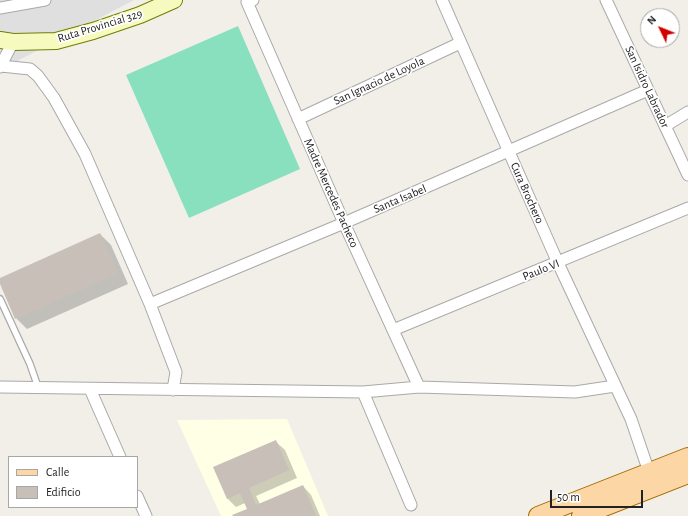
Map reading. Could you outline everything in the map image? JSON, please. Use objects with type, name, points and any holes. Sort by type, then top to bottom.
[{"type":"main road","name":"Ruta Provincial 329","points":[[7,41],[56,41],[93,31],[140,15],[174,0]]},
{"type":"main road","points":[[538,516],[688,457]]},
{"type":"main road","points":[[581,516],[688,474]]},
{"type":"street","points":[[0,8],[45,0]]},
{"type":"street","name":"Cura Brochero","points":[[442,0],[558,263],[631,419],[649,472]]},
{"type":"street","name":"San Isidro Labrador","points":[[606,0],[688,175]]},
{"type":"street","name":"Madre Mercedes Pacheco","points":[[249,1],[298,119],[419,387]]},
{"type":"street","points":[[7,41],[0,67],[30,69],[38,76],[54,98],[85,154],[150,304],[176,372],[173,390]]},
{"type":"street","name":"San Ignacio de Loyola","points":[[298,119],[460,43]]},
{"type":"street","name":"Santa Isabel","points":[[150,304],[344,223],[648,90]]},
{"type":"street","points":[[665,126],[688,112]]},
{"type":"street","name":"Paulo VI","points":[[393,330],[688,208]]},
{"type":"street","points":[[0,387],[363,392],[419,387],[575,392],[615,386]]},
{"type":"street","points":[[90,389],[120,456]]},
{"type":"street","points":[[363,392],[411,505]]},
{"type":"street","points":[[138,498],[146,516]]},
{"type":"lane","points":[[0,299],[30,364],[38,388]]},
{"type":"shaded area","points":[[0,0],[134,0],[0,70]]},
{"type":"shaded area","points":[[287,419],[328,516],[221,516],[177,420]]},
{"type":"green space","points":[[238,26],[300,169],[189,218],[126,75]]},
{"type":"building","points":[[100,233],[118,273],[15,319],[0,284],[0,278]]},
{"type":"building","points":[[276,440],[289,470],[249,488],[256,505],[303,485],[316,516],[233,516],[232,515],[247,509],[240,493],[227,499],[213,467]]}]
